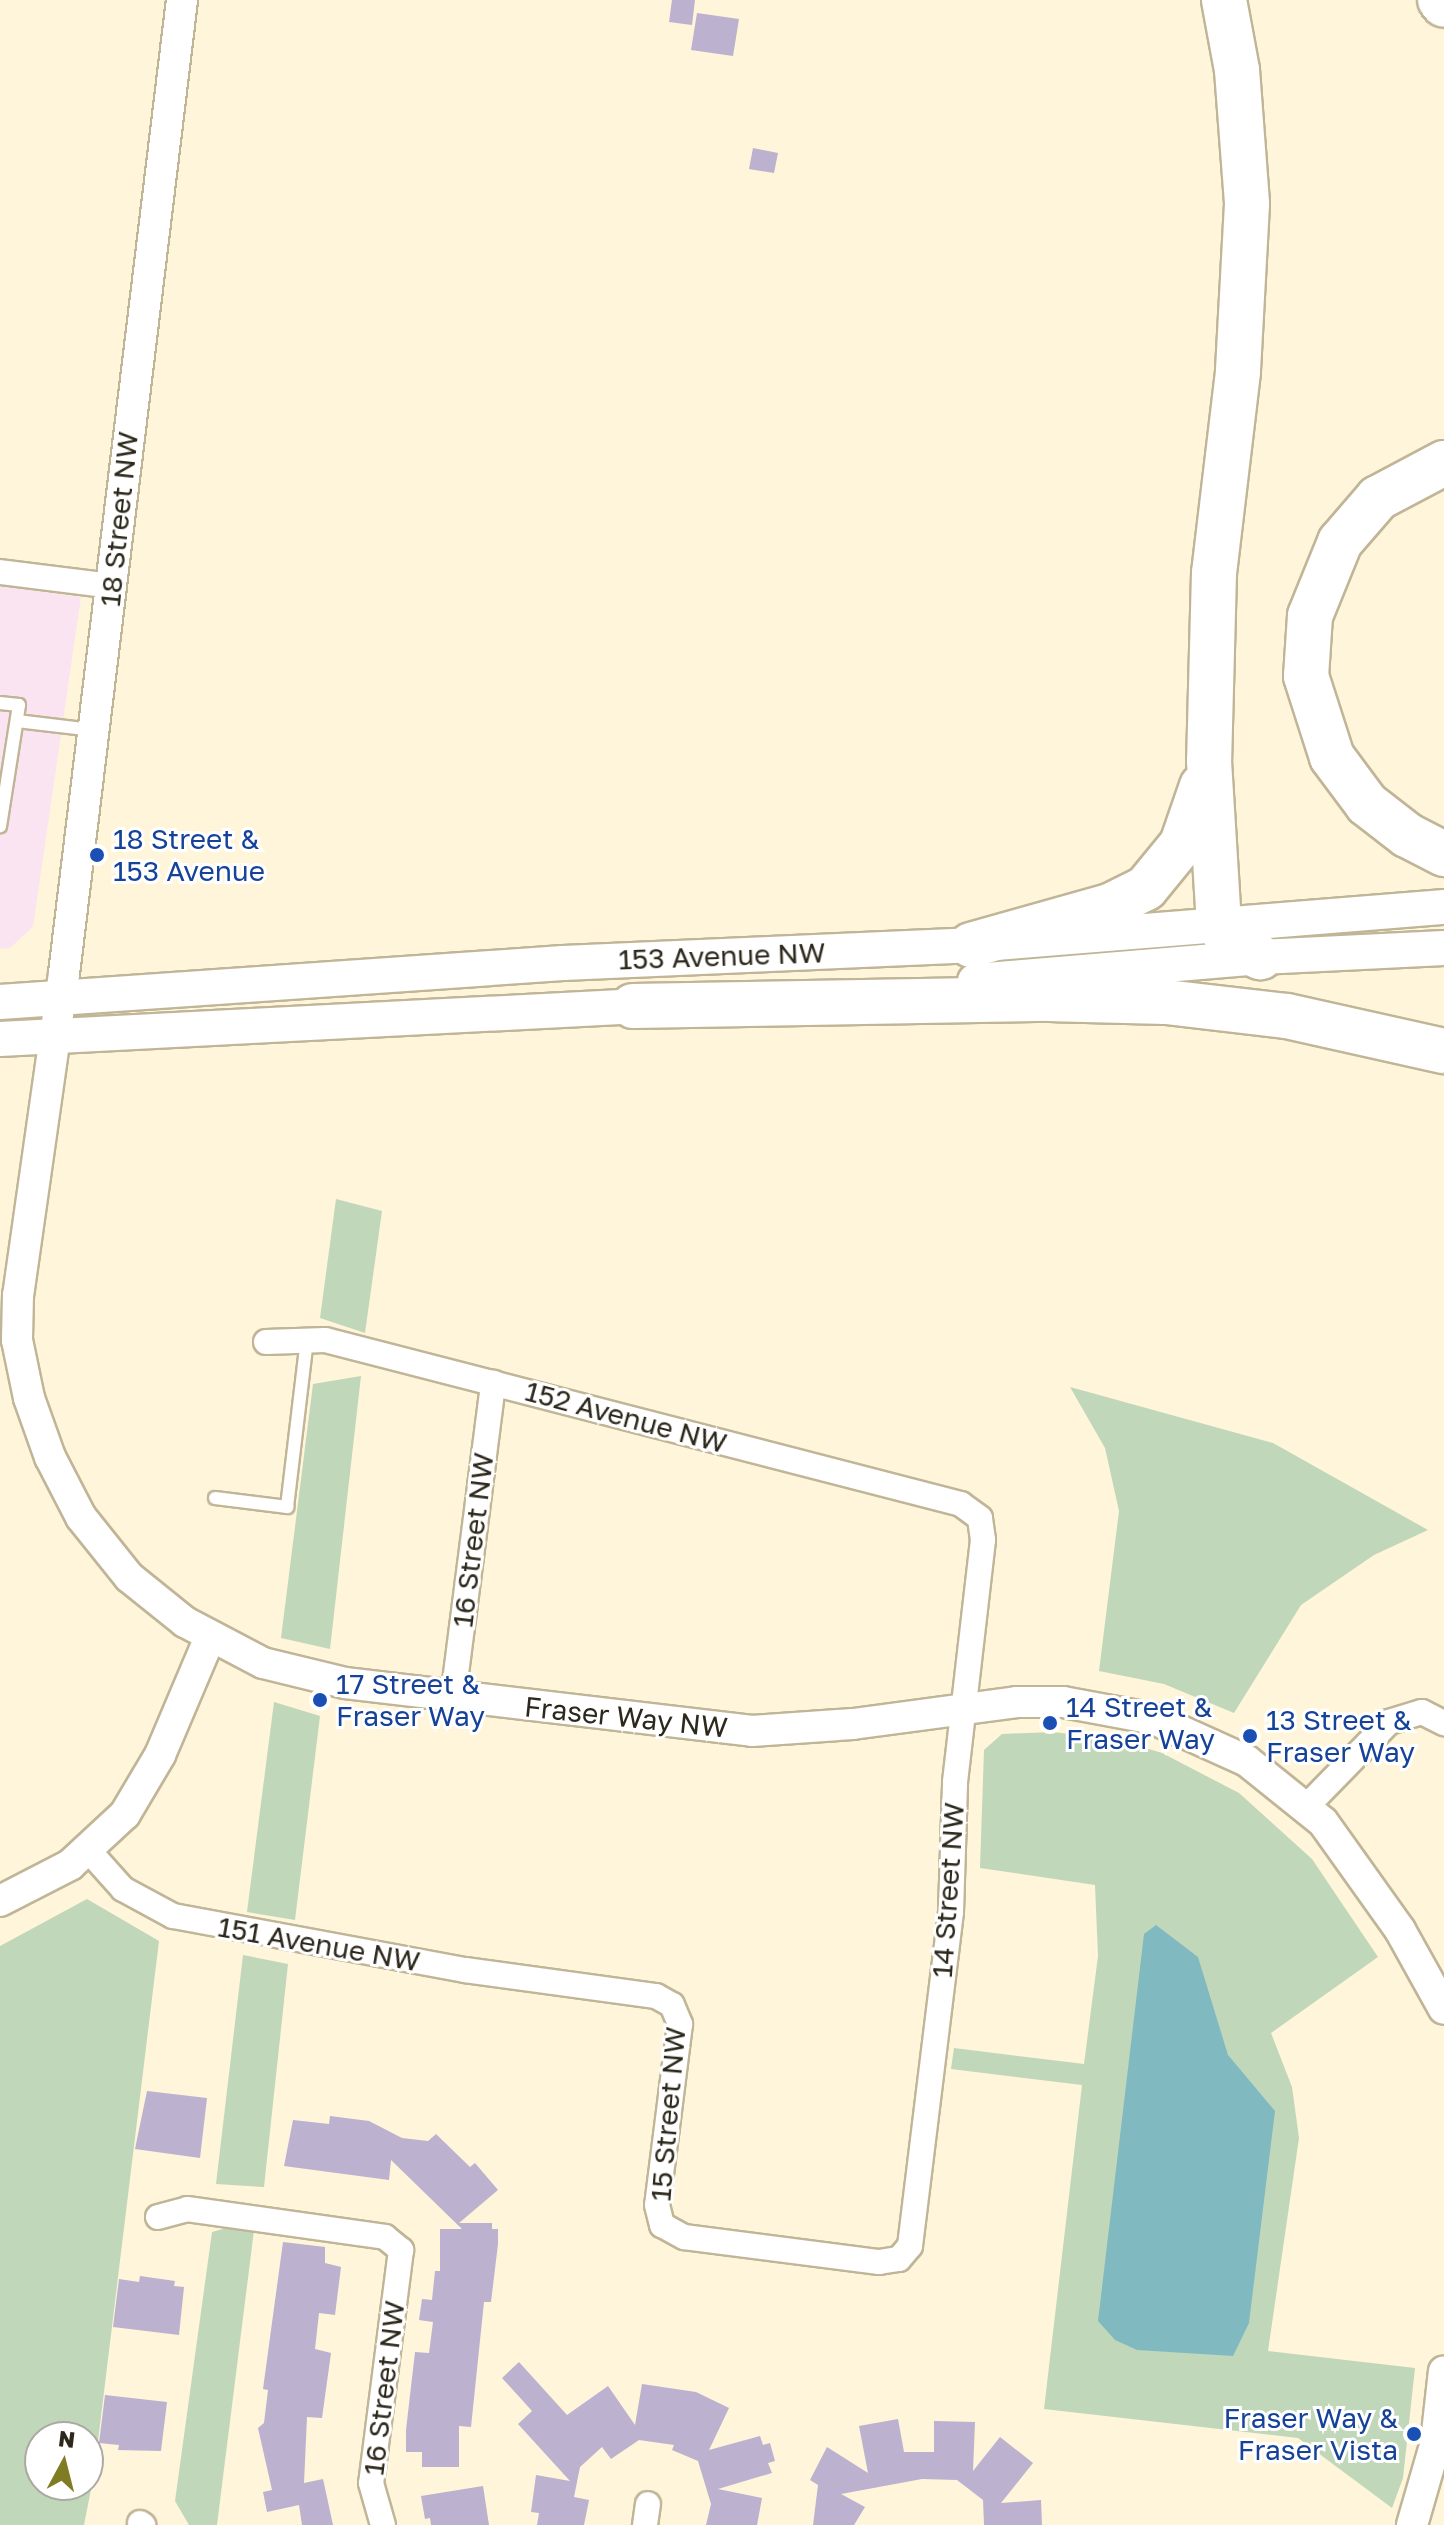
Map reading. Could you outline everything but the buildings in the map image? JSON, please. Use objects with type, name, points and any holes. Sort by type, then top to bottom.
[{"type":"highway","points":[[1224,0],[1237,70],[1247,219],[1238,372],[1214,573],[1209,761],[1219,925],[1230,942],[1260,957]]},
{"type":"highway","points":[[1440,0],[1444,5]]},
{"type":"highway","points":[[1444,463],[1378,498],[1340,542],[1310,616],[1306,676],[1332,757],[1367,804],[1407,835],[1444,854]]},
{"type":"highway","points":[[971,945],[1110,906],[1146,888],[1182,844],[1209,761]]},
{"type":"highway","points":[[633,1006],[1166,1002],[1300,1018],[1444,1051]]},
{"type":"main road","name":"153 Avenue NW","points":[[0,1002],[563,963],[971,945],[1444,907]]},
{"type":"main road","name":"153 Avenue NW","points":[[0,1039],[633,1006],[1260,957],[1444,948]]},
{"type":"street","name":"18 Street NW","points":[[53,1038],[113,586],[182,0]]},
{"type":"street","points":[[0,572],[113,586]]},
{"type":"street","name":"Fraser Way NW","points":[[53,1038],[18,1295],[17,1340],[29,1398],[67,1493],[103,1547],[157,1601],[210,1637],[291,1672],[453,1697],[752,1731],[1063,1702],[1154,1719],[1247,1761],[1306,1807],[1374,1892],[1444,2009]]},
{"type":"street","name":"152 Avenue NW","points":[[266,1342],[307,1339],[493,1383],[961,1504],[980,1518]]},
{"type":"street","name":"16 Street NW","points":[[453,1697],[493,1383]]},
{"type":"street","name":"14 Street NW","points":[[662,2225],[684,2237],[879,2262],[899,2259],[913,2236],[951,1912],[963,1709],[983,1540],[980,1518]]},
{"type":"street","points":[[0,1901],[48,1880],[89,1851],[140,1793],[210,1637]]},
{"type":"street","points":[[1306,1807],[1389,1722],[1407,1712],[1433,1715],[1444,1723]]},
{"type":"street","name":"151 Avenue NW","points":[[89,1851],[123,1889],[173,1916],[465,1970],[645,1994],[672,2005]]},
{"type":"street","name":"15 Street NW","points":[[662,2225],[657,2205],[680,2033],[672,2005]]},
{"type":"street","name":"16 Street NW","points":[[158,2217],[187,2209],[385,2237],[401,2250],[371,2483],[383,2525]]},
{"type":"street","points":[[1412,2525],[1436,2442],[1444,2371]]},
{"type":"lane","points":[[0,703],[19,705],[0,827]]},
{"type":"lane","points":[[17,721],[94,731]]},
{"type":"lane","points":[[215,1498],[287,1507],[307,1339]]},
{"type":"shaded area","points":[[0,586],[81,597],[33,927],[10,948],[0,949]]},
{"type":"green space","points":[[336,1199],[382,1211],[365,1333],[320,1318]]},
{"type":"green space","points":[[361,1376],[330,1649],[281,1638],[313,1384]]},
{"type":"green space","points":[[1070,1387],[1273,1443],[1428,1530],[1374,1555],[1301,1605],[1234,1713],[1164,1684],[1099,1671],[1119,1511],[1105,1448]]},
{"type":"green space","points":[[274,1702],[320,1716],[295,1920],[247,1912]]},
{"type":"green space","points":[[1053,1732],[1119,1740],[1162,1753],[1239,1793],[1312,1859],[1378,1957],[1271,2033],[1292,2087],[1299,2138],[1268,2351],[1415,2368],[1403,2478],[1392,2508],[1298,2438],[1044,2409],[1082,2085],[951,2069],[954,2048],[1084,2064],[1098,1956],[1095,1885],[980,1868],[984,1750],[1002,1734]]},
{"type":"green space","points":[[87,1899],[159,1941],[100,2421],[24,2421],[24,2501],[89,2501],[84,2525],[0,2525],[0,1946]]},
{"type":"green space","points":[[243,1955],[288,1964],[264,2187],[216,2184]]},
{"type":"green space","points":[[230,2227],[254,2230],[217,2525],[189,2525],[175,2501],[212,2232]]},
{"type":"water","points":[[1156,1925],[1198,1957],[1228,2055],[1275,2111],[1249,2323],[1233,2356],[1137,2350],[1115,2340],[1098,2321],[1144,1934]]},
{"type":"place","name":"18 Street & 153 Avenue","points":[[97,855]]},
{"type":"place","name":"17 Street & Fraser Way","points":[[320,1700]]},
{"type":"place","name":"14 Street & Fraser Way","points":[[1050,1723]]},
{"type":"place","name":"13 Street & Fraser Way","points":[[1250,1736]]},
{"type":"place","name":"Fraser Way & Fraser Vista","points":[[1414,2434]]}]
